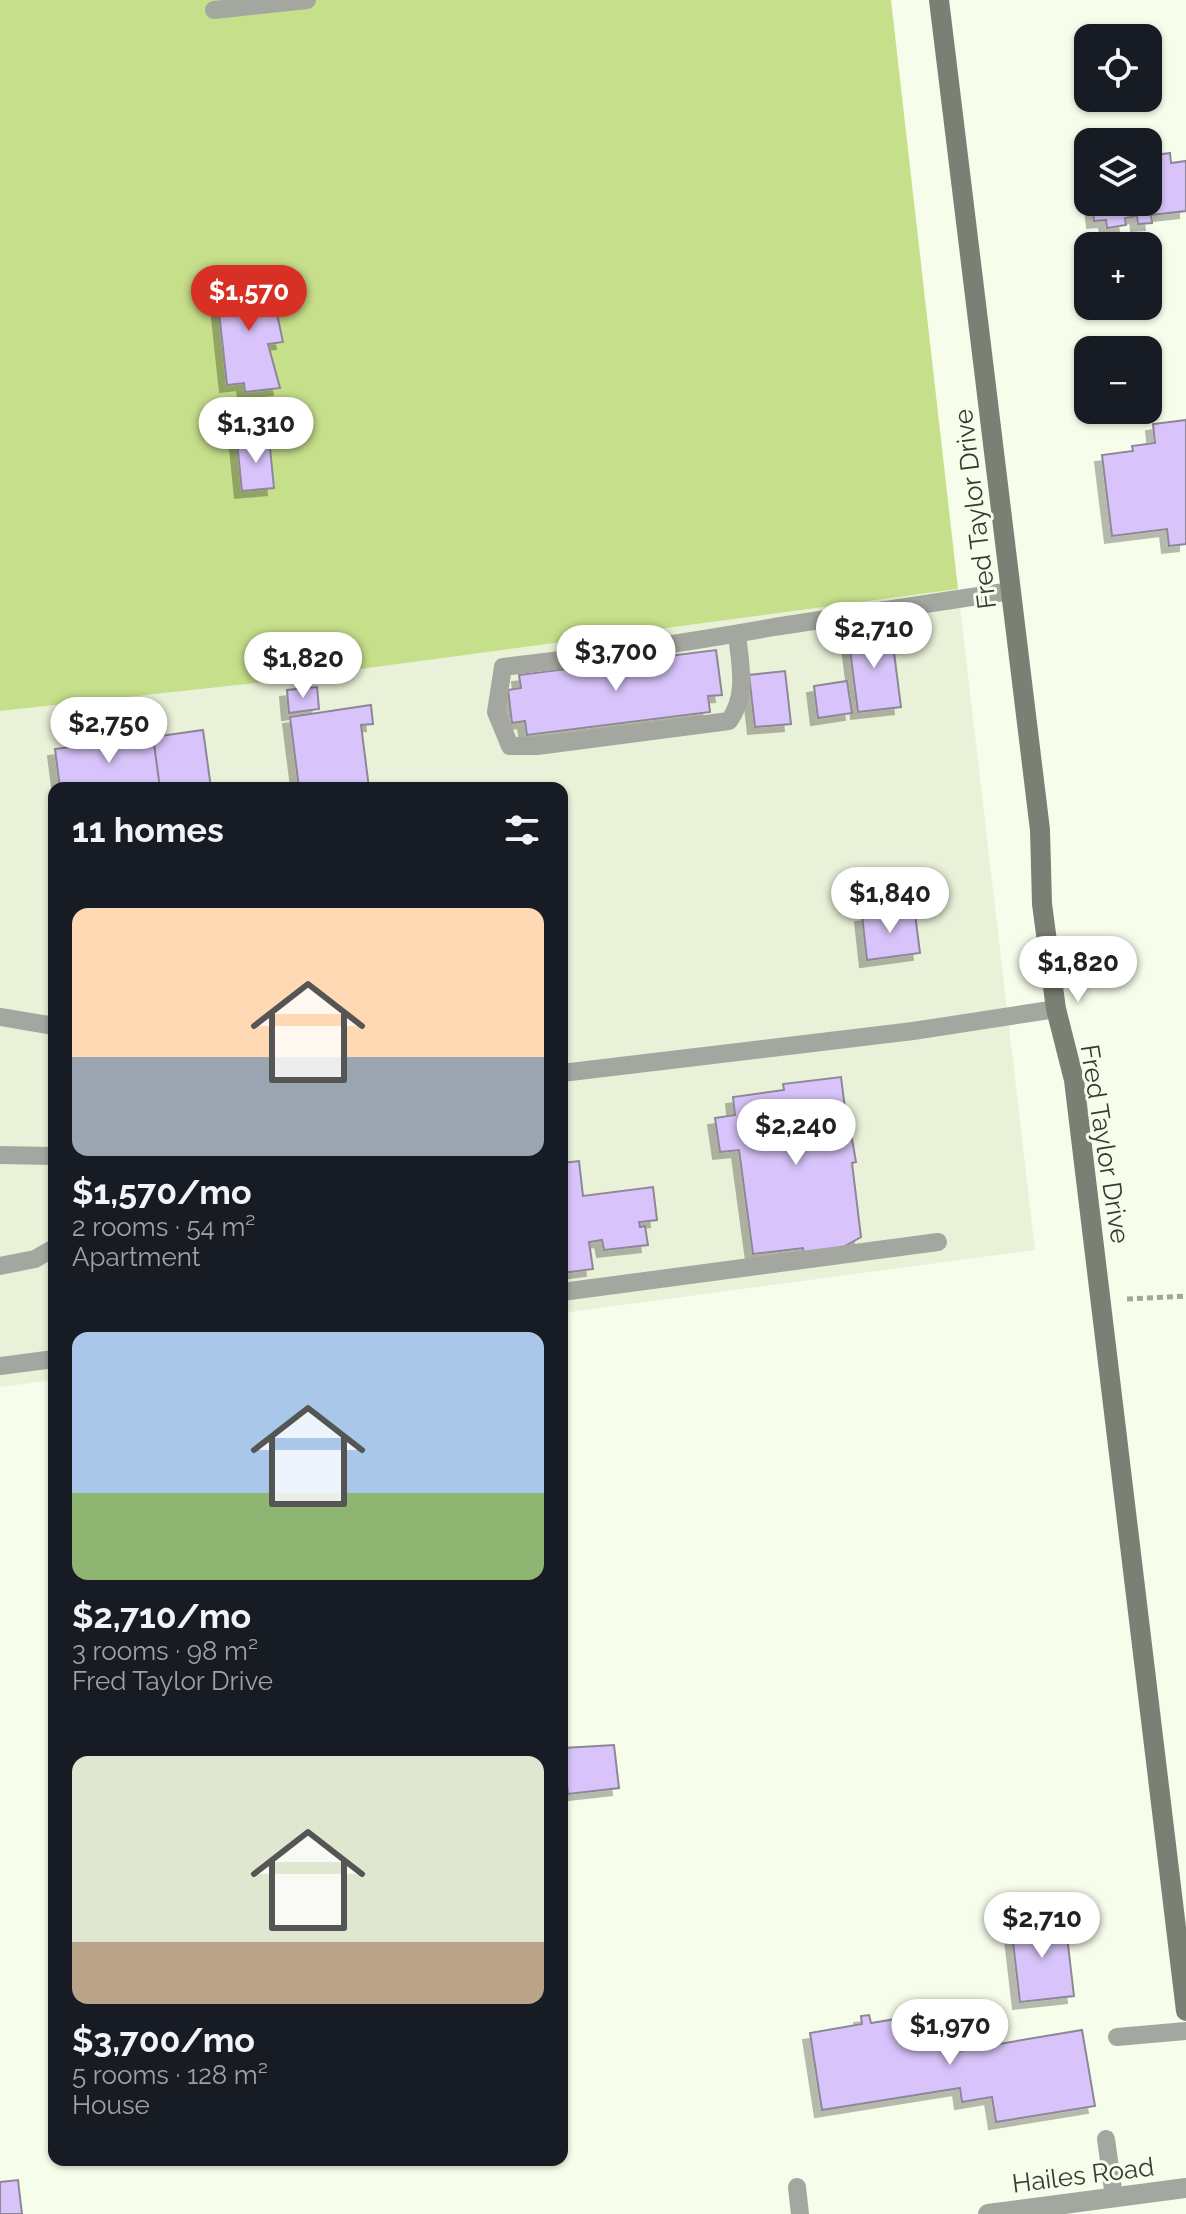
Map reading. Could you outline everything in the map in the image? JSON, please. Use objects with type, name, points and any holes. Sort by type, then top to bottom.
[{"type":"main road","name":"Fred Taylor Drive","points":[[939,0],[1040,830],[1042,904],[1056,1009],[1074,1080],[1186,2011]]},
{"type":"street","name":"Hailes Road","points":[[988,2214],[1186,2188]]},
{"type":"lane","points":[[214,10],[307,0]]},
{"type":"lane","points":[[737,634],[741,672],[740,707],[729,721],[537,746],[510,746],[496,712],[503,667],[660,648],[737,634],[1011,591]]},
{"type":"lane","points":[[568,1072],[913,1031],[1056,1009]]},
{"type":"lane","points":[[0,1017],[48,1025]]},
{"type":"lane","points":[[0,1155],[48,1156]]},
{"type":"lane","points":[[568,1291],[938,1242]]},
{"type":"lane","points":[[0,1266],[35,1259],[48,1251]]},
{"type":"lane","points":[[0,1366],[48,1360]]},
{"type":"lane","points":[[1117,2037],[1186,2031]]},
{"type":"lane","points":[[1106,2139],[1114,2197]]},
{"type":"lane","points":[[797,2187],[800,2214]]},
{"type":"path","points":[[1102,1301],[1186,1296]]},
{"type":"shaded area","points":[[958,589],[1035,1250],[568,1312],[568,782],[48,782],[48,1381],[0,1387],[0,711],[256,683]]},
{"type":"green space","points":[[0,0],[891,0],[958,589],[256,683],[0,711]]},
{"type":"building","points":[[1170,153],[1171,163],[1186,161],[1186,211],[1162,214],[1162,154]]},
{"type":"building","points":[[1093,216],[1137,216],[1125,218],[1126,225],[1107,228],[1106,220],[1094,221]]},
{"type":"building","points":[[1137,216],[1151,216],[1152,223],[1138,224]]},
{"type":"building","points":[[269,276],[283,342],[268,344],[280,388],[245,392],[244,383],[227,385],[216,284]]},
{"type":"building","points":[[1186,420],[1186,544],[1169,546],[1167,529],[1112,536],[1102,455],[1133,451],[1132,446],[1155,443],[1153,424]]},
{"type":"building","points":[[269,438],[274,488],[242,491],[237,442]]},
{"type":"building","points":[[891,629],[901,707],[858,712],[848,634]]},
{"type":"building","points":[[716,650],[722,695],[708,696],[710,712],[527,735],[525,721],[512,723],[508,690],[521,688],[519,675]]},
{"type":"building","points":[[785,671],[791,724],[755,727],[749,675]]},
{"type":"building","points":[[847,681],[852,713],[818,718],[814,686]]},
{"type":"building","points":[[317,687],[319,709],[289,713],[287,690]]},
{"type":"building","points":[[371,705],[373,724],[361,725],[368,782],[298,782],[290,717]]},
{"type":"building","points":[[203,730],[210,782],[159,782],[153,737]]},
{"type":"building","points":[[153,736],[159,782],[59,782],[55,749]]},
{"type":"building","points":[[894,911],[895,916],[915,914],[920,953],[867,960],[862,915]]},
{"type":"building","points":[[841,1077],[849,1140],[852,1139],[856,1162],[852,1163],[861,1237],[838,1250],[804,1254],[803,1248],[753,1254],[739,1150],[720,1152],[715,1118],[735,1115],[733,1097],[784,1090],[783,1084]]},
{"type":"building","points":[[579,1161],[583,1196],[653,1187],[657,1220],[639,1222],[640,1227],[645,1226],[648,1245],[604,1250],[602,1240],[589,1242],[593,1269],[568,1272],[568,1162]]},
{"type":"building","points":[[614,1745],[619,1788],[568,1794],[568,1748]]},
{"type":"building","points":[[1065,1919],[1074,1996],[1020,2002],[1011,1925]]},
{"type":"building","points":[[950,2010],[957,2051],[1082,2030],[1095,2106],[996,2122],[992,2097],[962,2102],[960,2088],[822,2110],[810,2033],[862,2024],[861,2016],[869,2015],[871,2023]]},
{"type":"building","points":[[18,2180],[22,2214],[0,2214],[0,2182]]}]
